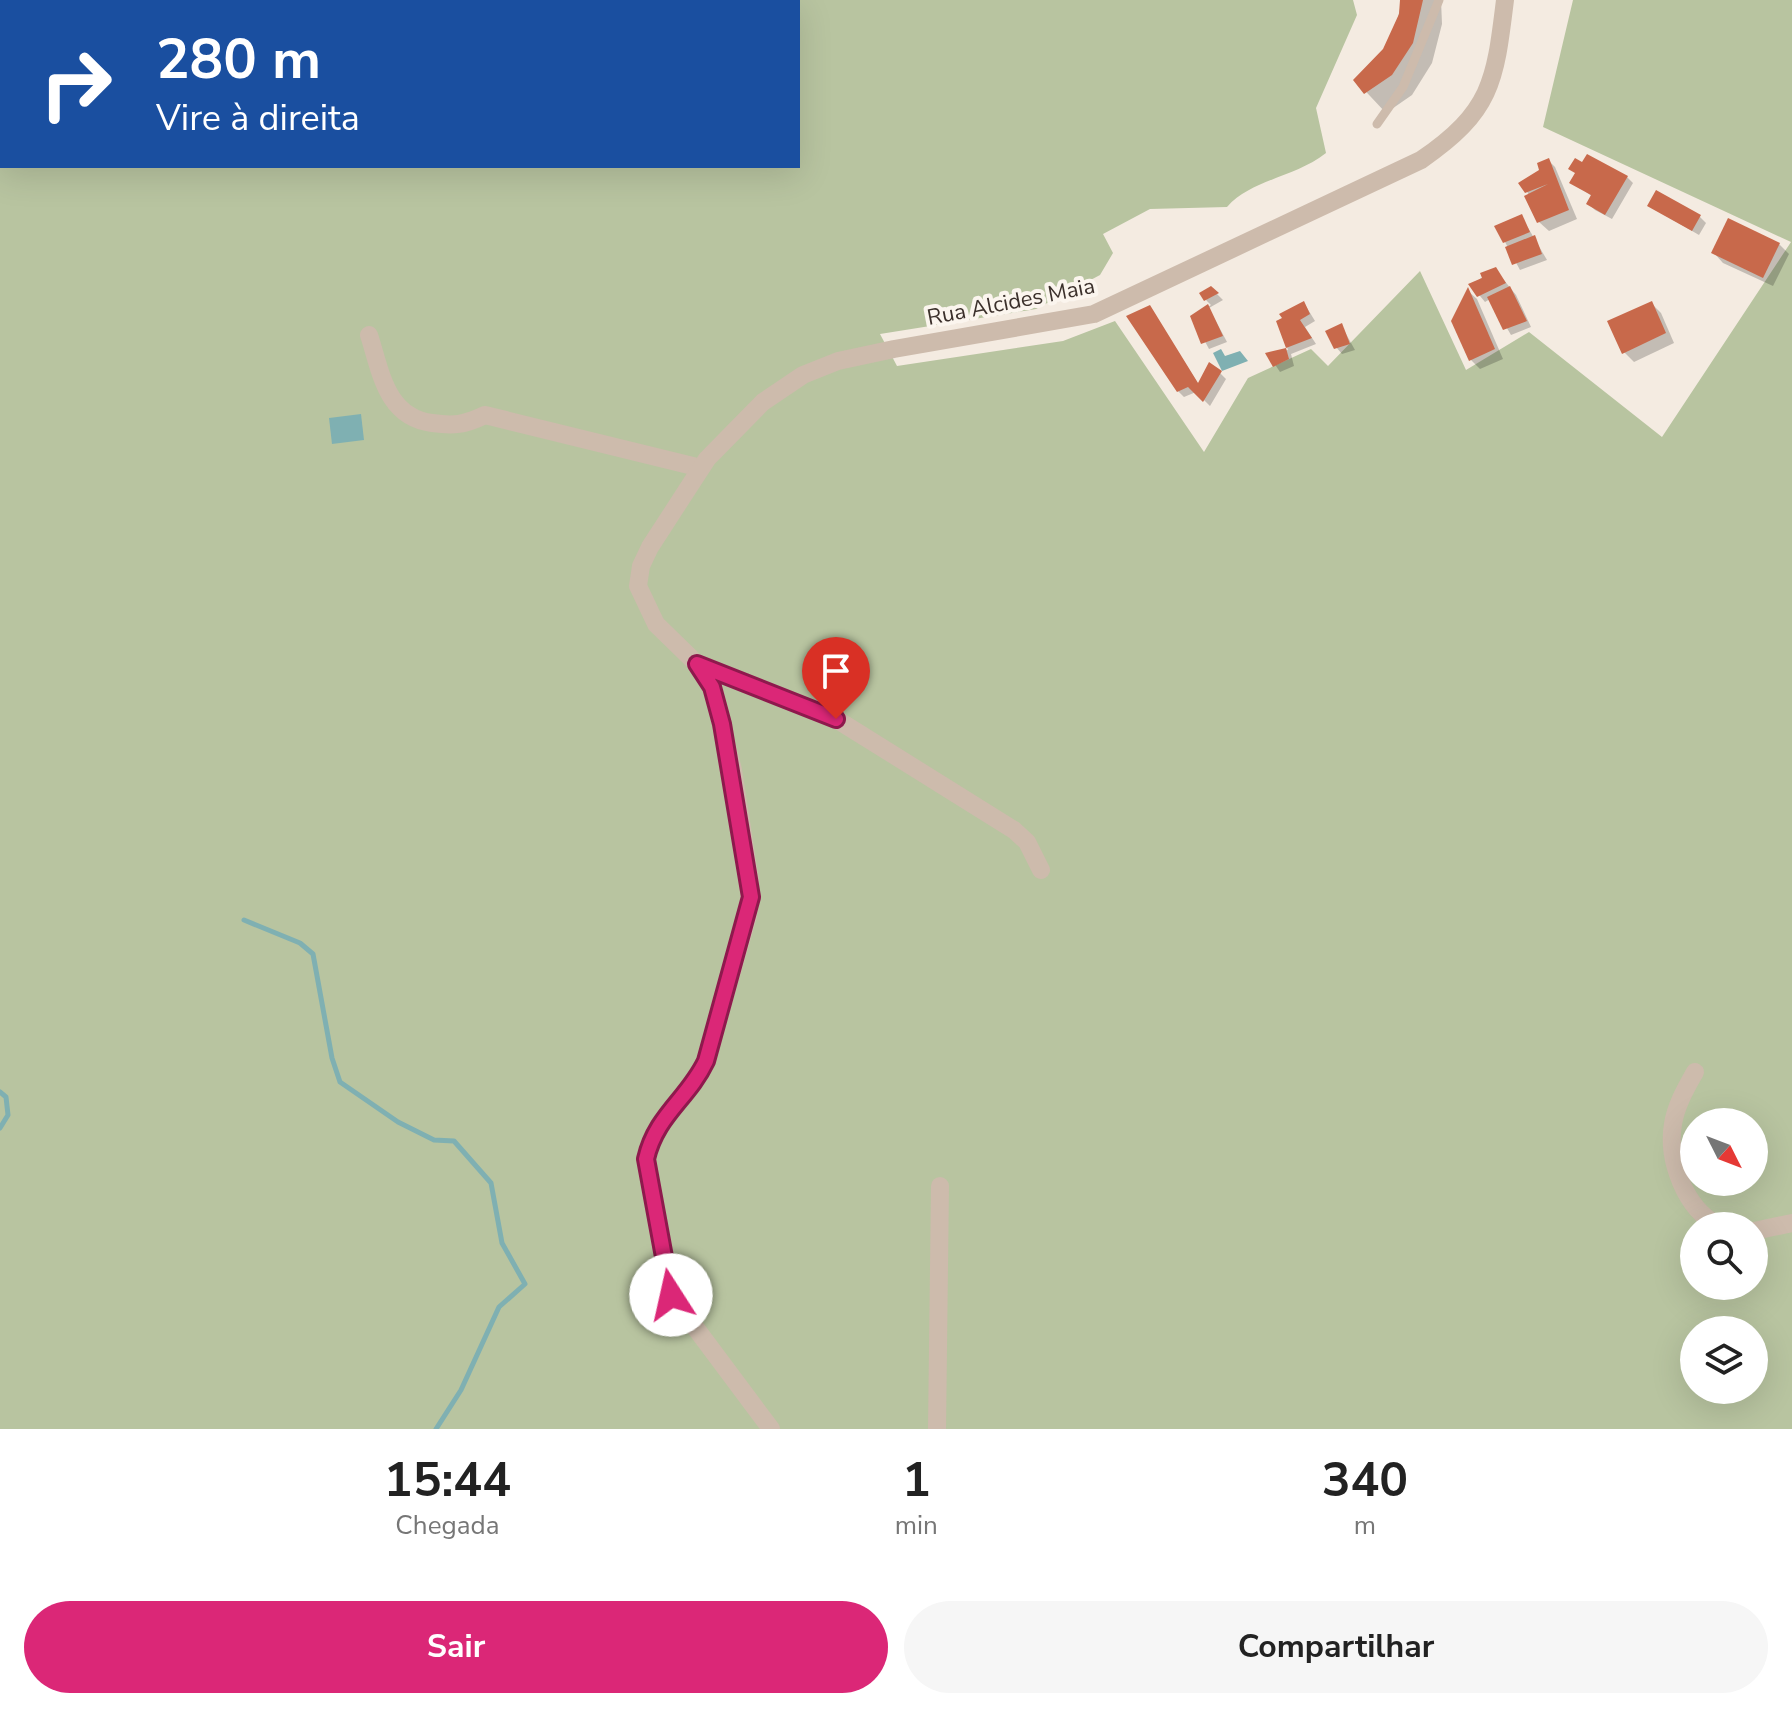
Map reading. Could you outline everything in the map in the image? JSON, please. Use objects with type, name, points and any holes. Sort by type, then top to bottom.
[{"type":"street","name":"Rua Alcides Maia","points":[[697,664],[656,624],[638,586],[641,566],[701,468],[763,402],[803,375],[838,361],[1094,314],[1421,160],[1468,124],[1483,102],[1495,68],[1505,0]]},
{"type":"street","points":[[369,335],[397,409],[418,422],[460,427],[485,415],[701,468]]},
{"type":"street","points":[[697,664],[836,719],[1014,830],[1027,842],[1041,870]]},
{"type":"street","points":[[697,664],[712,687],[722,724],[751,897],[706,1061],[692,1085],[662,1117],[650,1141],[646,1159],[671,1295],[771,1429]]},
{"type":"street","points":[[1695,1072],[1673,1123],[1672,1145],[1677,1172],[1700,1212]]},
{"type":"street","points":[[937,1429],[940,1186]]},
{"type":"street","points":[[1768,1228],[1792,1223]]},
{"type":"lane","points":[[1377,124],[1392,108],[1403,87],[1439,0]]},
{"type":"green space","points":[[800,0],[1353,0],[1357,15],[1316,108],[1326,153],[1301,168],[1249,190],[1227,207],[1150,209],[1103,234],[1113,253],[1100,275],[1036,309],[880,334],[897,366],[1063,341],[1115,321],[1204,452],[1248,378],[1311,349],[1328,366],[1420,271],[1466,370],[1529,332],[1662,437],[1791,242],[1543,127],[1573,0],[1792,0],[1792,1429],[0,1429],[0,168],[800,168]]},
{"type":"water","points":[[1221,349],[1225,356],[1240,351],[1248,361],[1222,371],[1213,353]]},
{"type":"water","points":[[361,414],[364,440],[332,444],[329,418]]},
{"type":"building","points":[[1400,0],[1423,0],[1413,43],[1392,75],[1364,94],[1353,80],[1383,49],[1399,14]]},
{"type":"building","points":[[1587,154],[1628,176],[1605,215],[1586,204],[1591,195],[1569,183],[1575,173],[1568,169],[1575,158],[1582,162]]},
{"type":"building","points":[[1549,158],[1569,210],[1537,223],[1524,196],[1548,184],[1525,193],[1518,183],[1539,170],[1537,163]]},
{"type":"building","points":[[1656,190],[1701,215],[1692,231],[1647,206]]},
{"type":"building","points":[[1522,214],[1530,232],[1503,243],[1494,226]]},
{"type":"building","points":[[1728,218],[1780,243],[1763,278],[1711,253]]},
{"type":"building","points":[[1535,235],[1542,254],[1512,265],[1505,247]]},
{"type":"building","points":[[1496,267],[1506,283],[1477,297],[1468,284],[1482,278],[1480,273]]},
{"type":"building","points":[[1211,286],[1219,293],[1204,301],[1199,293]]},
{"type":"building","points":[[1510,286],[1527,321],[1503,330],[1487,297]]},
{"type":"building","points":[[1468,287],[1495,349],[1469,361],[1451,321]]},
{"type":"building","points":[[1304,301],[1310,314],[1300,320],[1312,338],[1286,348],[1276,321],[1282,318],[1279,314]]},
{"type":"building","points":[[1652,301],[1666,333],[1622,354],[1607,321]]},
{"type":"building","points":[[1208,304],[1223,336],[1201,344],[1190,316]]},
{"type":"building","points":[[1150,305],[1198,383],[1209,362],[1222,371],[1203,402],[1188,387],[1177,392],[1126,316]]},
{"type":"building","points":[[1342,323],[1350,344],[1334,349],[1325,331]]},
{"type":"building","points":[[1286,348],[1289,359],[1273,367],[1265,353]]},
{"type":"waterway","points":[[244,920],[300,943],[313,954],[332,1058],[340,1082],[398,1122],[434,1140],[454,1141],[491,1183],[502,1243],[525,1284],[499,1307],[461,1390],[436,1429]]},
{"type":"waterway","points":[[0,1092],[6,1097],[8,1115],[0,1128]]},
{"type":"route","points":[[671,1295],[646,1159],[650,1141],[662,1117],[692,1085],[706,1061],[751,897],[733,770],[712,687],[697,664],[836,719]]}]
